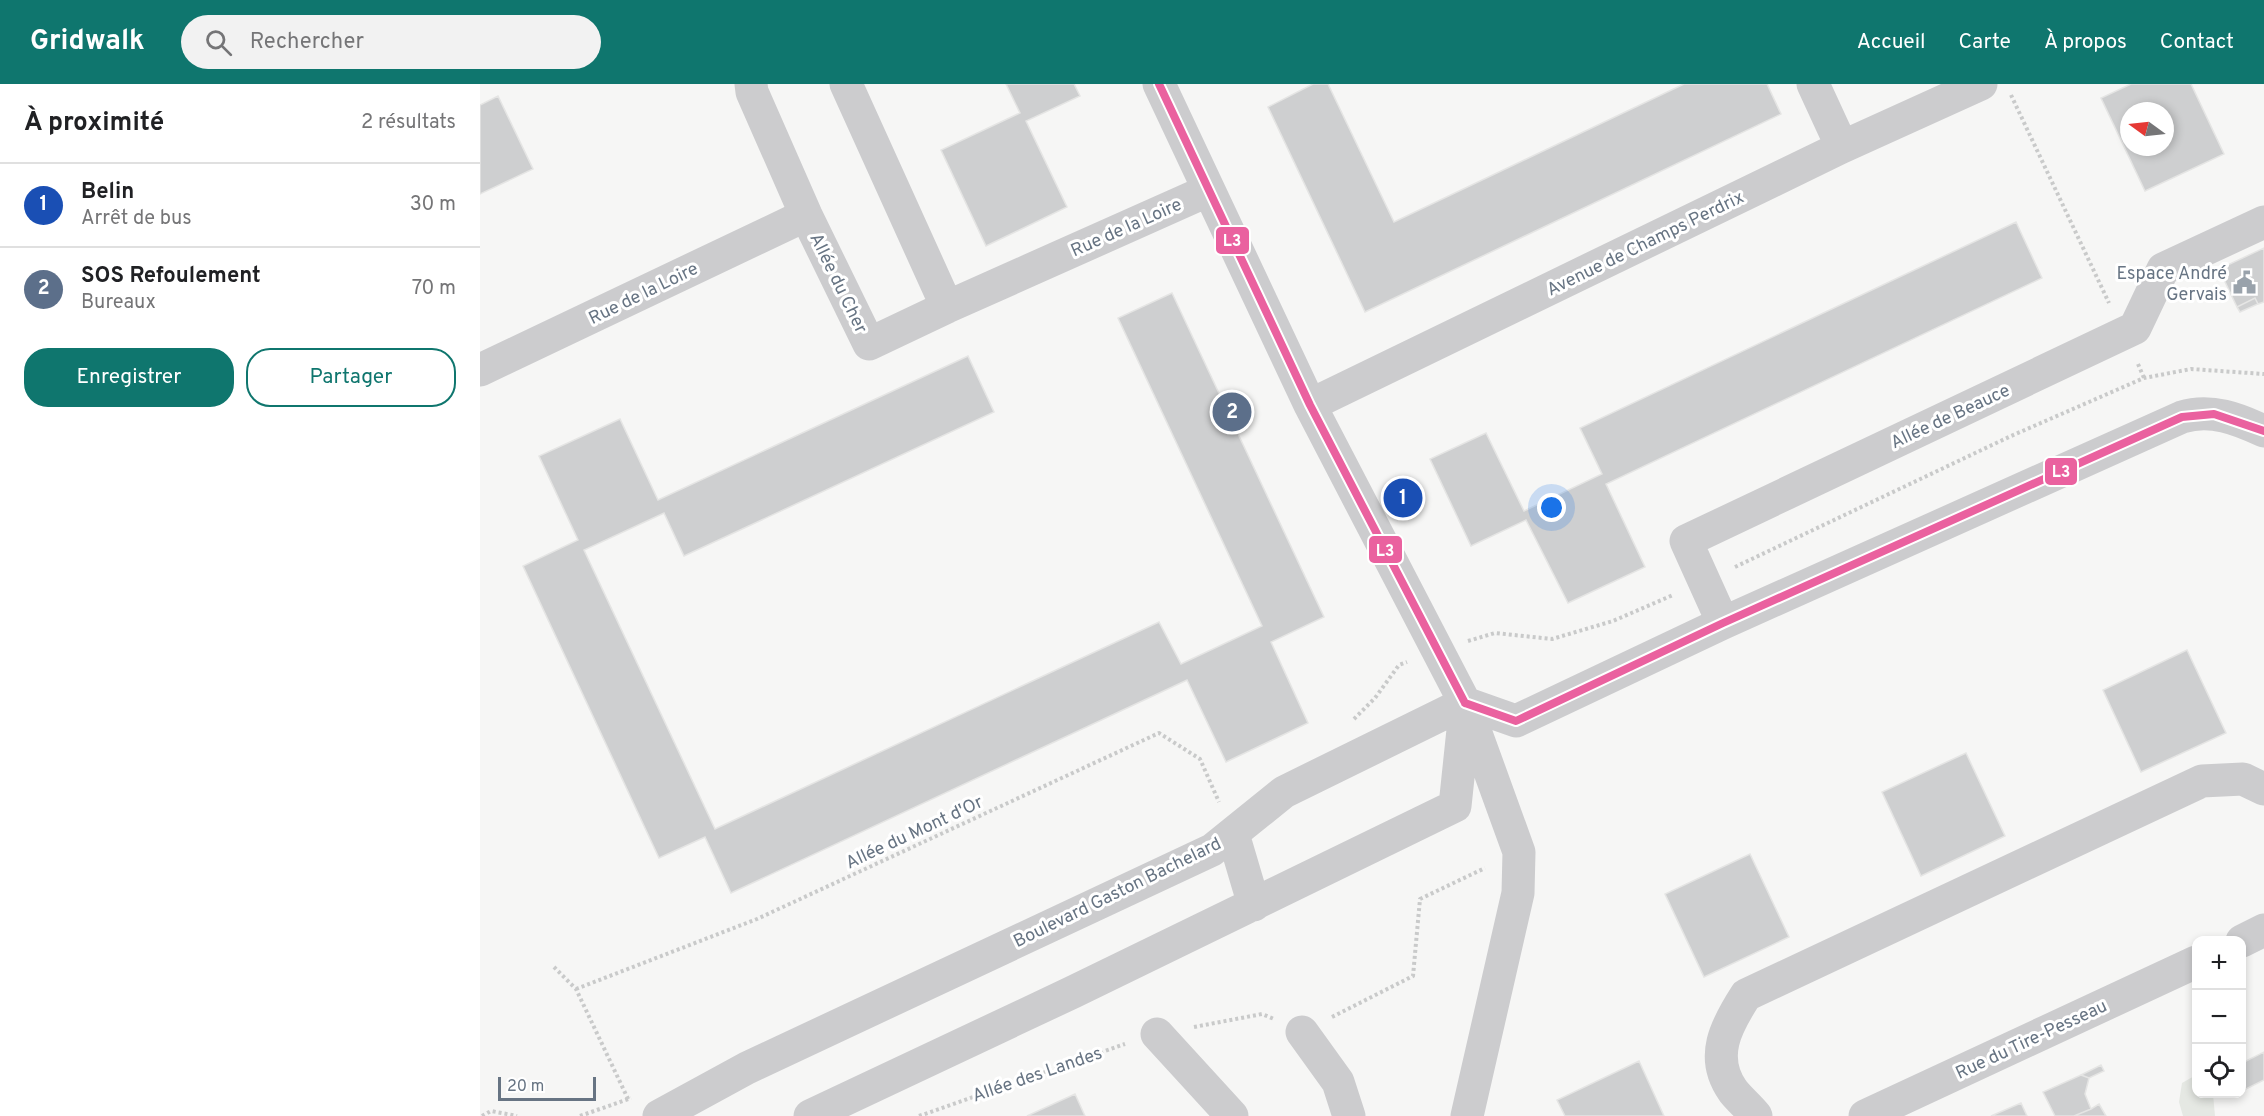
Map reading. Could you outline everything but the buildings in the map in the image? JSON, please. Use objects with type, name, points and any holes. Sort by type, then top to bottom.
[{"type":"street","name":"Allée du Cher","points":[[752,84],[752,92],[806,215],[869,344],[947,307]]},
{"type":"street","points":[[846,84],[947,307]]},
{"type":"street","points":[[1159,84],[1207,191],[1310,405],[1465,703],[1519,852],[1518,893],[1467,1116]]},
{"type":"street","points":[[1813,84],[1842,147]]},
{"type":"street","name":"Avenue de Champs Perdrix","points":[[1310,405],[1842,147],[1916,97],[1995,88]]},
{"type":"street","name":"Rue de la Loire","points":[[947,307],[1207,191]]},
{"type":"street","name":"Rue de la Loire","points":[[480,370],[806,215]]},
{"type":"street","name":"Allée de Beauce","points":[[1723,623],[1686,541],[2135,328],[2163,269],[2264,222]]},
{"type":"street","points":[[1465,703],[1516,721],[1723,623],[2182,417],[2192,414],[2213,414],[2230,417],[2263,430]]},
{"type":"street","points":[[810,1116],[1455,806],[1465,703]]},
{"type":"street","name":"Boulevard Gaston Bachelard","points":[[645,1112],[747,1068],[1212,850],[1227,819],[1465,703]]},
{"type":"street","points":[[1756,1116],[1733,1091],[1720,1061],[1726,1026],[1746,995],[2202,781],[2243,778],[2264,789]]},
{"type":"street","points":[[1227,819],[1254,904]]},
{"type":"street","points":[[2246,938],[2264,930]]},
{"type":"street","name":"Rue du Tire-Pesseau","points":[[1865,1116],[2192,964]]},
{"type":"street","points":[[1302,1032],[1338,1082],[1349,1116]]},
{"type":"street","points":[[1157,1034],[1232,1116]]},
{"type":"path","points":[[1995,88],[2124,334]]},
{"type":"path","points":[[2138,363],[2144,378]]},
{"type":"path","name":"Allée du Mont d'Or","points":[[576,989],[757,920],[1160,733],[1200,759],[1227,819]]},
{"type":"path","points":[[1302,1032],[1413,976],[1420,899],[1519,852]]},
{"type":"path","points":[[554,967],[576,989],[645,1112]]},
{"type":"path","name":"Allée des Landes","points":[[919,1116],[1077,1059],[1157,1034],[1262,1014],[1302,1032]]},
{"type":"path","points":[[482,1116],[491,1111],[517,1116]]},
{"type":"shaded area","points":[[2192,1077],[2192,1098],[2213,1098],[2215,1116],[2183,1116],[2179,1102],[2182,1083]]},
{"type":"transit line","name":"L3","points":[[1159,84],[1310,405],[1465,703]]},
{"type":"transit line","name":"L3","points":[[1465,703],[1516,721],[1723,623],[2182,417],[2214,414],[2264,431]]},
{"type":"place","name":"Espace André Gervais","points":[[2245,283]]},
{"type":"place","name":"SOS Refoulement","points":[[1232,412]]},
{"type":"place","name":"Belin","points":[[1403,498]]}]
